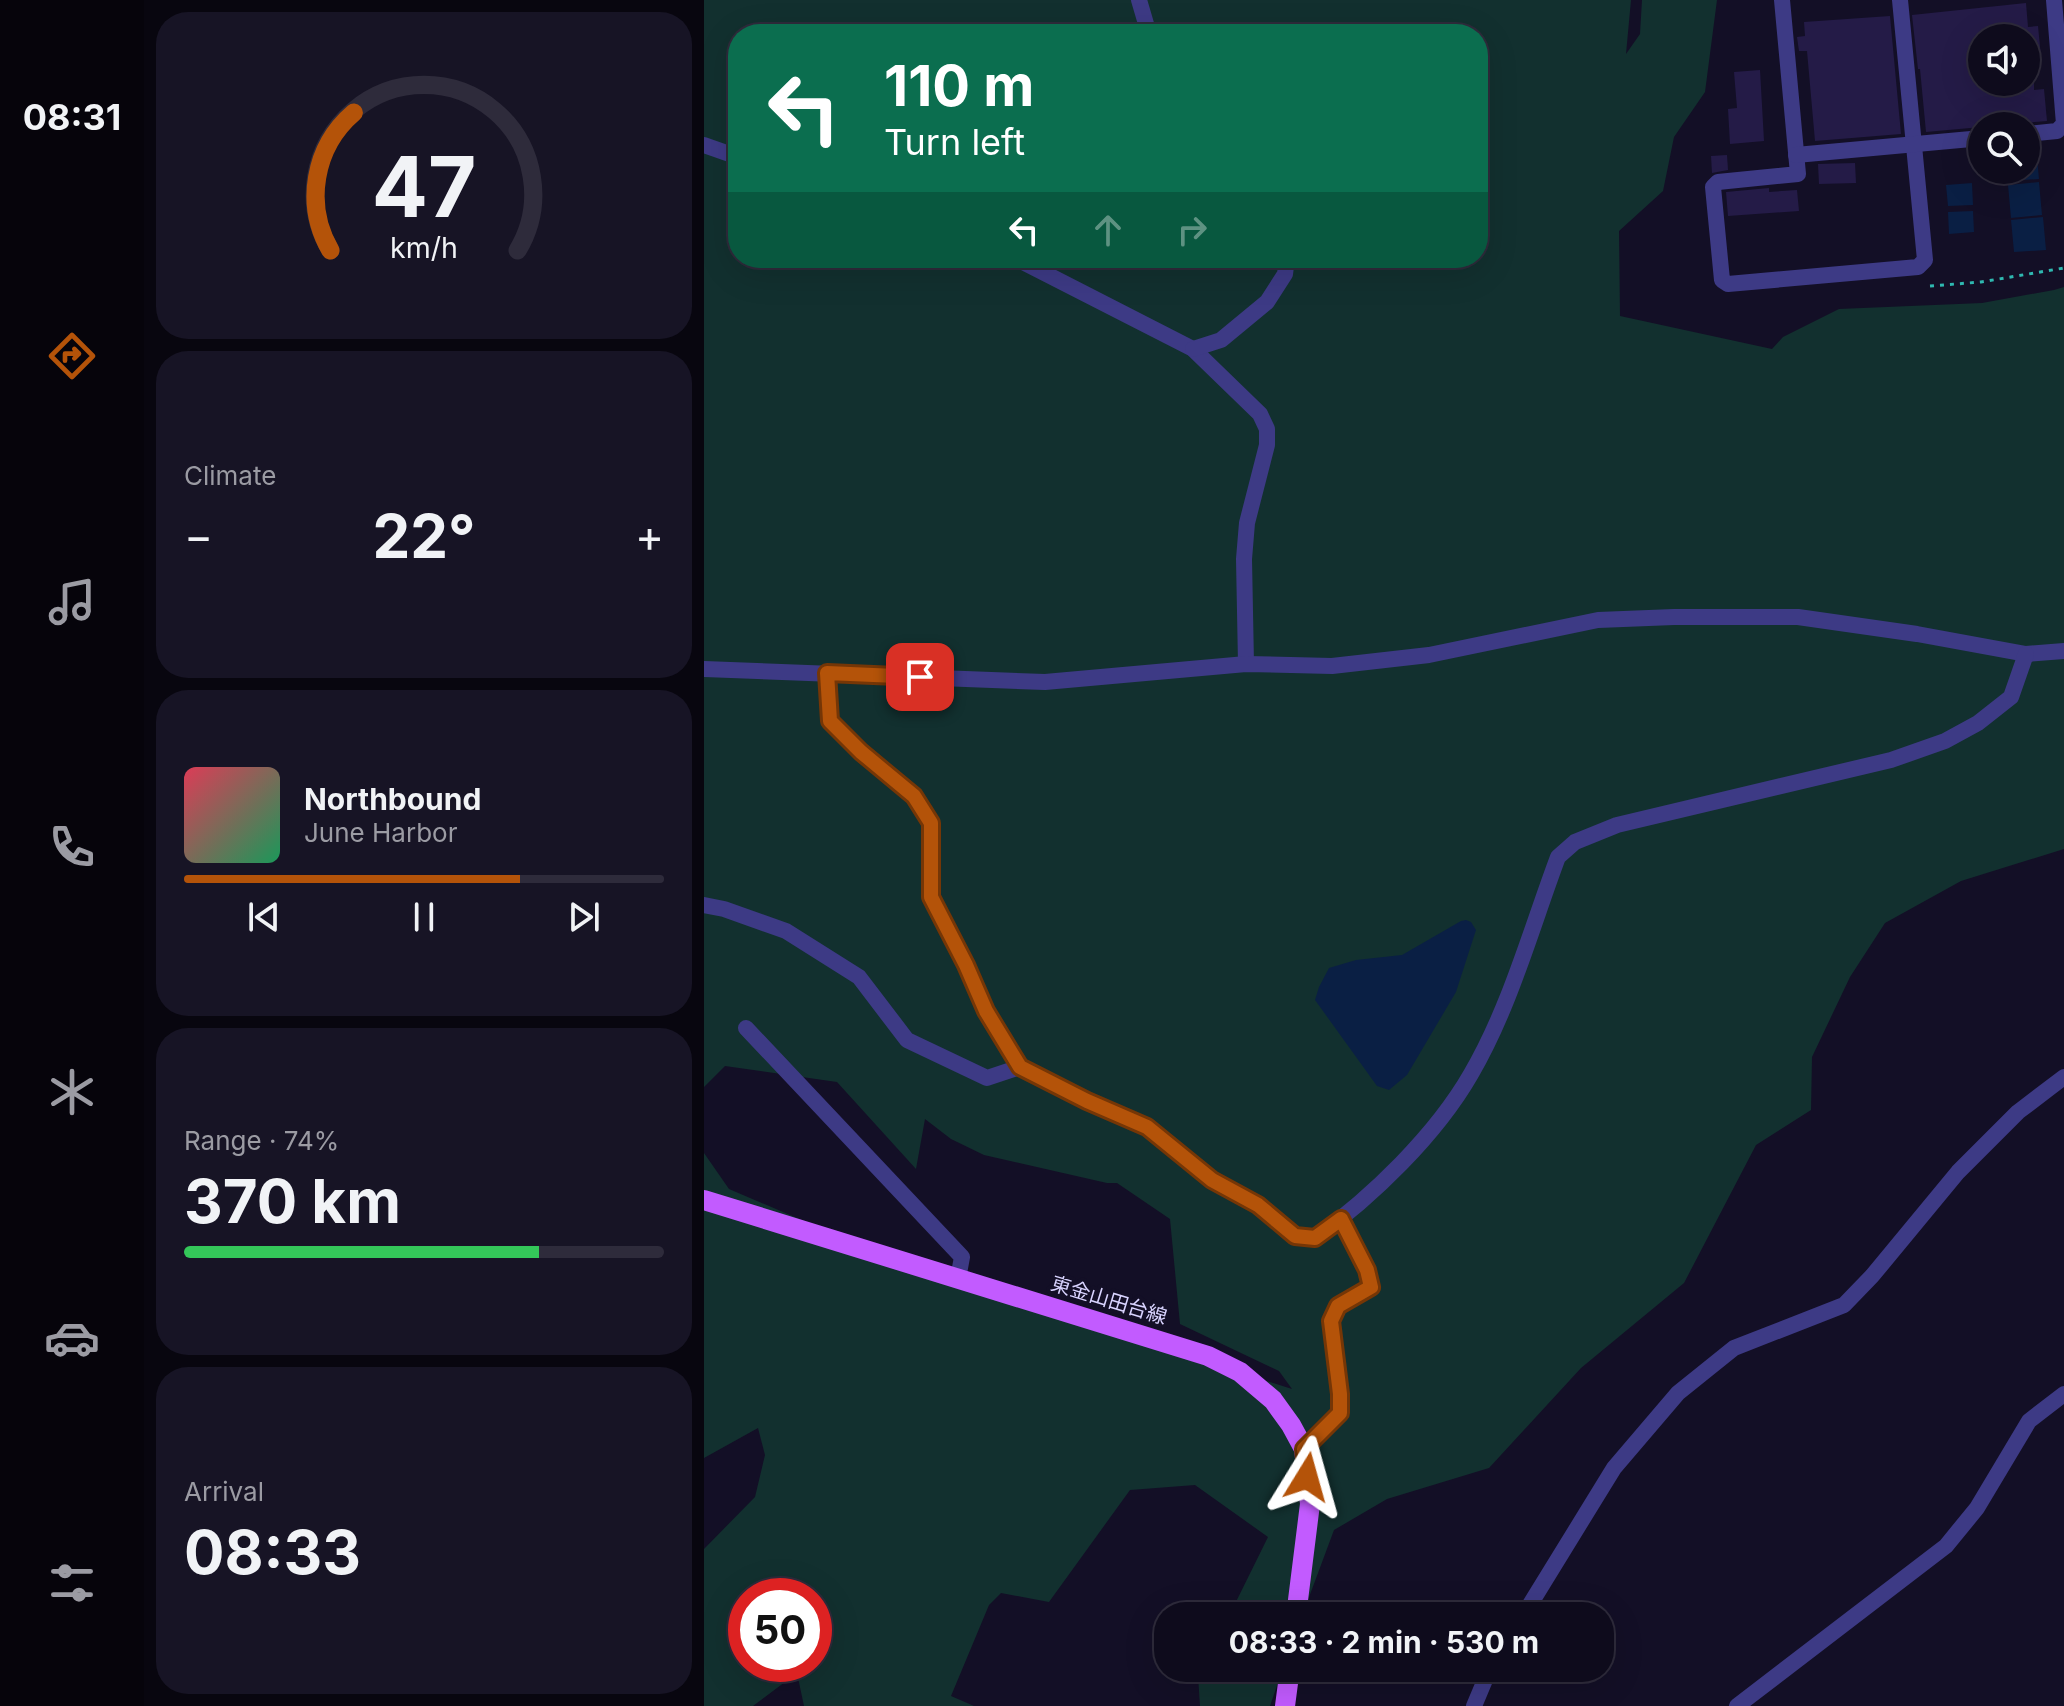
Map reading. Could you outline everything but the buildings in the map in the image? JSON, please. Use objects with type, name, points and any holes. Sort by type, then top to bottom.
[{"type":"main road","name":"東金山田台線","points":[[704,1200],[1208,1356],[1240,1372],[1273,1400],[1304,1449],[1310,1504],[1298,1602]]},
{"type":"main road","points":[[1285,1706],[1288,1682]]},
{"type":"street","points":[[1139,0],[1146,24]]},
{"type":"street","points":[[1782,0],[1798,174],[1718,182],[1713,187],[1722,280],[1728,284],[1918,267],[1925,260],[1900,0]]},
{"type":"street","points":[[2040,133],[2057,131],[2064,124],[2054,0]]},
{"type":"street","points":[[1796,155],[1968,139]]},
{"type":"street","points":[[704,145],[728,153]]},
{"type":"street","points":[[1036,268],[1193,349],[1260,414],[1267,429],[1267,445],[1247,523],[1244,559],[1246,664]]},
{"type":"street","points":[[1193,349],[1221,340],[1267,302],[1286,268]]},
{"type":"street","points":[[704,669],[1045,682],[1246,664],[1332,666],[1429,655],[1598,620],[1674,617],[1798,617],[2026,654],[2064,651]]},
{"type":"street","points":[[827,673],[830,721],[861,752],[914,796],[931,823],[931,897],[986,1011],[1020,1067],[1147,1127],[1212,1180],[1258,1205],[1295,1236],[1315,1238],[1341,1219],[1425,1140],[1471,1075],[1502,1011],[1558,857],[1575,842],[1617,825],[1891,760],[1945,741],[1978,723],[2011,697],[2026,654]]},
{"type":"street","points":[[704,905],[786,931],[859,977],[907,1040],[987,1078],[1020,1067]]},
{"type":"street","points":[[746,1028],[962,1257],[958,1279]]},
{"type":"street","points":[[1532,1602],[1614,1468],[1678,1393],[1734,1348],[1844,1305],[1958,1172],[2018,1112],[2064,1077]]},
{"type":"street","points":[[1304,1449],[1340,1413],[1331,1321],[1338,1306],[1371,1287],[1367,1270],[1341,1219]]},
{"type":"street","points":[[1737,1706],[1946,1546],[1977,1508],[2029,1421],[2064,1394]]},
{"type":"street","points":[[1474,1706],[1484,1682]]},
{"type":"path","points":[[1930,286],[1981,282],[2064,268]]},
{"type":"green space","points":[[704,0],[1631,0],[1626,54],[1640,34],[1642,0],[1717,0],[1705,92],[1674,137],[1663,191],[1619,231],[1620,316],[1772,349],[1783,337],[1839,309],[1982,303],[2064,287],[2064,849],[1961,881],[1885,923],[1850,977],[1812,1057],[1811,1110],[1756,1145],[1684,1283],[1581,1368],[1489,1468],[1387,1499],[1334,1530],[1307,1602],[1236,1602],[1268,1537],[1195,1485],[1130,1490],[1049,1602],[1001,1593],[989,1605],[951,1696],[974,1706],[804,1706],[799,1682],[832,1682],[832,1578],[728,1578],[728,1682],[785,1682],[753,1706],[704,1706],[704,1549],[755,1497],[765,1455],[758,1428],[704,1458],[704,1153],[729,1189],[935,1277],[1292,1389],[1279,1371],[1180,1324],[1170,1219],[1117,1183],[984,1155],[951,1139],[925,1119],[916,1169],[837,1082],[725,1066],[704,1087]]},
{"type":"green space","points":[[1198,1682],[1278,1682],[1270,1706],[1200,1706]]},
{"type":"water","points":[[1972,184],[1973,205],[1948,206],[1946,185]]},
{"type":"water","points":[[2039,184],[2042,215],[2011,218],[2008,185]]},
{"type":"water","points":[[1973,211],[1974,232],[1949,234],[1948,212]]},
{"type":"water","points":[[2043,217],[2046,250],[2014,252],[2011,220]]},
{"type":"water","points":[[1466,920],[1476,930],[1456,992],[1407,1075],[1389,1090],[1377,1086],[1315,1000],[1329,968],[1356,960],[1402,955]]},
{"type":"route","points":[[920,677],[827,673],[830,721],[861,752],[914,796],[931,823],[931,897],[986,1011],[1020,1067],[1147,1127],[1212,1180],[1258,1205],[1295,1236],[1315,1238],[1341,1219],[1367,1270],[1371,1287],[1338,1306],[1331,1321],[1340,1413],[1304,1449],[1307,1477]]}]
